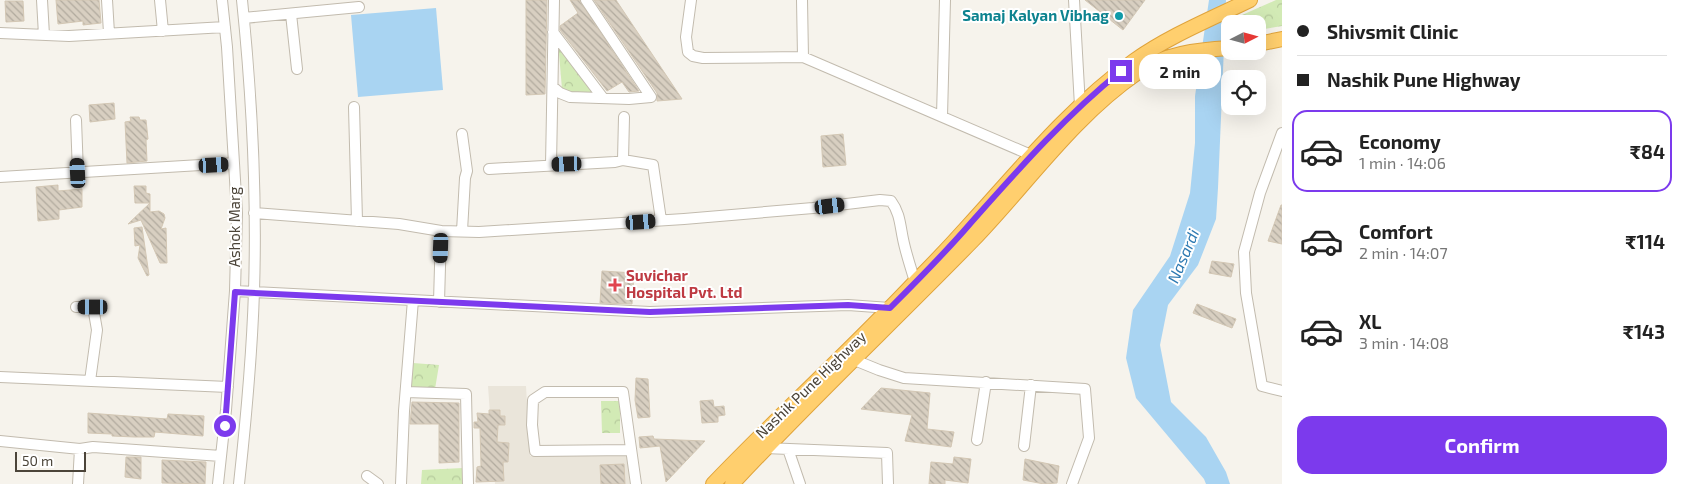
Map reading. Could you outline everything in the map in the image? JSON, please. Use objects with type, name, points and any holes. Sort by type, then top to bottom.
[{"type":"highway","name":"Nashik Pune Highway","points":[[732,484],[852,360],[919,286],[967,227],[1031,155],[1080,106],[1134,61],[1173,37],[1250,0]]},
{"type":"highway","points":[[1266,42],[1282,39]]},
{"type":"highway","name":"Nashik Pune Highway","points":[[713,484],[762,433],[890,308],[919,286],[974,238],[1101,102],[1138,72],[1170,57],[1190,51],[1221,49]]},
{"type":"street","points":[[42,0],[44,34]]},
{"type":"street","points":[[107,0],[109,34]]},
{"type":"street","points":[[160,0],[163,31]]},
{"type":"street","name":"Ashok Marg","points":[[218,484],[235,292],[237,213],[222,0]]},
{"type":"street","name":"Ashok Marg","points":[[239,484],[254,291],[254,163],[242,0]]},
{"type":"street","points":[[551,165],[554,0]]},
{"type":"street","points":[[552,87],[570,97],[629,99],[651,97],[586,0]]},
{"type":"street","points":[[691,0],[686,37],[688,52],[693,56],[703,58],[802,57],[1031,155],[1043,163]]},
{"type":"street","points":[[802,0],[802,57]]},
{"type":"street","points":[[942,116],[945,0]]},
{"type":"street","points":[[1074,0],[1080,106]]},
{"type":"street","points":[[244,18],[359,7]]},
{"type":"street","points":[[291,14],[297,69]]},
{"type":"street","points":[[0,33],[69,36],[225,27]]},
{"type":"street","points":[[554,32],[603,98]]},
{"type":"street","points":[[354,107],[357,221]]},
{"type":"street","points":[[624,117],[624,160]]},
{"type":"street","points":[[76,120],[78,173]]},
{"type":"street","points":[[1282,133],[1260,193],[1244,252],[1249,312],[1262,386],[1282,391]]},
{"type":"street","points":[[462,134],[467,170],[462,231]]},
{"type":"street","points":[[488,169],[624,160],[653,165],[661,220]]},
{"type":"street","points":[[0,177],[234,164]]},
{"type":"street","points":[[254,213],[399,224],[441,231],[479,232],[813,208],[880,200],[891,201],[899,215],[903,239],[919,286]]},
{"type":"street","points":[[439,302],[441,231]]},
{"type":"street","points":[[235,292],[254,291],[650,312],[848,305],[890,308]]},
{"type":"street","points":[[401,484],[413,300]]},
{"type":"street","points":[[76,307],[93,307],[97,330],[90,381]]},
{"type":"street","points":[[852,360],[904,378],[1085,389],[1089,438],[1074,482]]},
{"type":"street","points":[[0,377],[228,387]]},
{"type":"street","points":[[977,440],[986,382]]},
{"type":"street","points":[[1024,446],[1031,385]]},
{"type":"street","points":[[406,392],[466,394],[468,484]]},
{"type":"street","points":[[630,450],[535,451],[532,425],[533,400],[546,392],[623,392],[636,484]]},
{"type":"street","points":[[0,441],[80,449],[93,447],[221,456]]},
{"type":"street","points":[[765,448],[887,453],[888,484]]},
{"type":"street","points":[[78,484],[80,449]]},
{"type":"street","points":[[788,449],[800,484]]},
{"type":"street","points":[[368,476],[378,484]]},
{"type":"shaded area","points":[[488,386],[526,386],[530,456],[627,454],[630,484],[495,484]]},
{"type":"green space","points":[[1276,0],[1282,0],[1282,26],[1266,29],[1266,15],[1242,15]]},
{"type":"green space","points":[[558,42],[597,97],[566,94],[562,89]]},
{"type":"green space","points":[[413,363],[439,365],[435,389],[411,390]]},
{"type":"green space","points":[[601,401],[620,401],[620,433],[602,433]]},
{"type":"green space","points":[[463,468],[464,484],[421,484],[422,470]]},
{"type":"water","name":"Nasardi","points":[[1209,0],[1226,0],[1225,15],[1221,15],[1221,60],[1223,60],[1223,70],[1221,70],[1221,115],[1216,219],[1198,265],[1168,305],[1160,345],[1171,402],[1206,437],[1226,472],[1230,484],[1206,484],[1204,479],[1136,398],[1126,358],[1133,310],[1170,256],[1190,193],[1195,143],[1195,96]]},
{"type":"water","points":[[436,8],[443,90],[358,97],[351,15]]},
{"type":"building","points":[[56,0],[99,0],[101,23],[83,25],[83,21],[58,24]]},
{"type":"building","points":[[526,0],[547,0],[545,94],[526,95]]},
{"type":"building","points":[[570,0],[579,0],[639,91],[629,92],[622,82],[607,91],[560,30],[560,26],[578,13]]},
{"type":"building","points":[[594,0],[616,0],[682,99],[657,101],[657,93]]},
{"type":"building","name":"Samaj Kalyan Vibhag","points":[[1085,0],[1145,0],[1123,30]]},
{"type":"building","points":[[5,1],[23,1],[24,21],[6,22]]},
{"type":"building","points":[[114,103],[115,119],[90,122],[89,105]]},
{"type":"building","points":[[130,117],[139,117],[140,120],[146,120],[148,139],[146,140],[147,161],[127,163],[125,122],[131,121]]},
{"type":"building","points":[[843,134],[846,165],[823,167],[821,136]]},
{"type":"building","points":[[58,185],[58,191],[82,189],[82,207],[59,210],[59,219],[38,221],[36,187]]},
{"type":"building","points":[[134,186],[146,186],[146,193],[150,194],[150,203],[135,203]]},
{"type":"building","points":[[150,203],[150,212],[159,211],[164,214],[165,218],[161,229],[166,228],[167,263],[160,263],[141,220],[128,224]]},
{"type":"building","points":[[1282,205],[1282,244],[1268,241]]},
{"type":"building","points":[[142,227],[149,275],[147,276],[138,258],[140,245],[135,246],[134,228]]},
{"type":"building","points":[[1212,261],[1234,264],[1231,277],[1209,273]]},
{"type":"building","points":[[602,271],[634,273],[632,304],[600,303]]},
{"type":"building","points":[[1197,304],[1236,319],[1232,328],[1193,313]]},
{"type":"building","points":[[636,378],[648,379],[650,417],[638,418],[635,400]]},
{"type":"building","points":[[881,388],[930,393],[927,429],[954,432],[951,447],[905,441],[912,415],[861,409]]},
{"type":"building","points":[[713,400],[714,407],[724,406],[725,415],[718,416],[718,422],[702,423],[700,401]]},
{"type":"building","points":[[412,402],[459,403],[459,462],[439,463],[439,424],[410,424]]},
{"type":"building","points":[[489,410],[500,410],[500,416],[505,416],[505,425],[498,425],[497,442],[509,443],[508,462],[503,462],[504,481],[476,482],[477,467],[481,466],[480,428],[474,428],[474,422],[478,422],[477,413],[489,414]]},
{"type":"building","points":[[88,413],[167,419],[168,414],[204,416],[203,436],[155,432],[154,437],[135,437],[88,433]]},
{"type":"building","points":[[653,436],[654,439],[705,441],[666,482],[660,446],[640,448],[639,437]]},
{"type":"building","points":[[126,457],[141,457],[141,479],[125,477]]},
{"type":"building","points":[[954,457],[971,459],[968,483],[945,480],[945,484],[929,484],[931,462],[953,464]]},
{"type":"building","points":[[1025,459],[1059,466],[1057,483],[1044,484],[1023,480]]},
{"type":"building","points":[[162,460],[206,462],[205,484],[162,483]]},
{"type":"building","points":[[624,464],[625,484],[601,484],[600,465]]},
{"type":"place","name":"Samaj Kalyan Vibhag","points":[[1119,16]]},
{"type":"place","name":"Suvichar Hospital Pvt. Ltd","points":[[615,285]]},
{"type":"route","points":[[225,426],[235,292],[254,291],[650,312],[848,305],[890,308],[967,227],[1031,155],[1095,92],[1121,71]]}]
